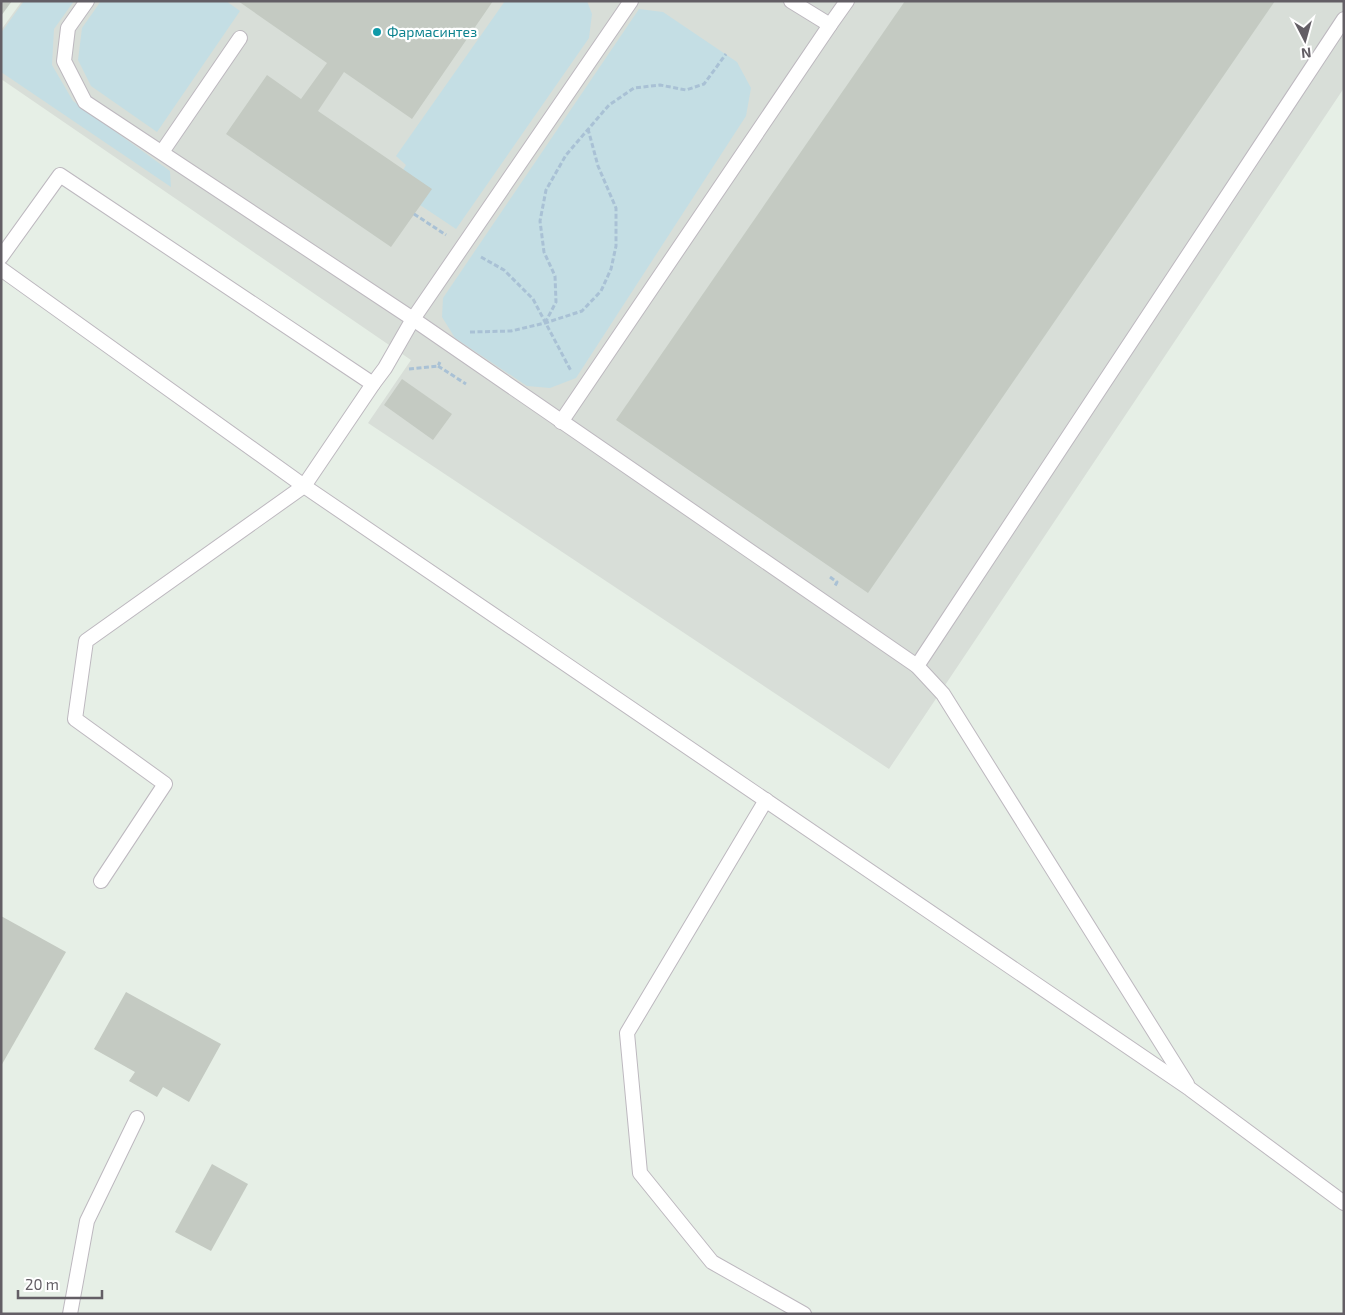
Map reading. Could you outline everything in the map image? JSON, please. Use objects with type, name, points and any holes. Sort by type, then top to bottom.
[{"type":"lane","points":[[87,1],[68,28],[64,61],[84,102],[413,319],[917,666],[943,694],[1190,1089]]},
{"type":"lane","points":[[101,881],[165,784],[75,719],[86,641],[304,486],[385,368],[413,319],[631,1]]},
{"type":"lane","points":[[791,1],[830,26]]},
{"type":"lane","points":[[561,422],[847,1]]},
{"type":"lane","points":[[917,666],[1344,19]]},
{"type":"lane","points":[[162,152],[240,38]]},
{"type":"lane","points":[[1,257],[60,175],[373,384]]},
{"type":"lane","points":[[1,269],[304,486],[1190,1089],[1344,1203]]},
{"type":"lane","points":[[766,800],[627,1033],[640,1174],[712,1262],[804,1314]]},
{"type":"lane","points":[[70,1314],[87,1221],[137,1118]]},
{"type":"path","points":[[546,323],[556,302],[555,276],[544,252],[540,221],[546,190],[566,155],[609,105],[634,88],[660,85],[686,90],[704,84],[726,54]]},
{"type":"path","points":[[468,332],[512,331],[546,323],[582,311],[601,291],[611,269],[616,246],[616,208],[598,166],[588,129]]},
{"type":"path","points":[[414,214],[504,270],[533,299],[572,374]]},
{"type":"shaded area","points":[[22,1],[1344,1],[1344,88],[889,769],[368,423],[411,360],[1,79],[1,30]]},
{"type":"shaded area","points":[[24,1],[74,1],[54,29],[52,65],[73,101],[170,171],[171,187],[1,72],[1,33]]},
{"type":"shaded area","points":[[101,1],[226,1],[240,11],[157,132],[91,86],[78,60],[82,28]]},
{"type":"shaded area","points":[[505,1],[587,1],[592,14],[589,38],[456,229],[393,187],[406,165],[396,156]]},
{"type":"shaded area","points":[[639,9],[663,12],[737,62],[751,88],[746,116],[576,378],[550,388],[527,386],[455,338],[442,317],[443,298]]},
{"type":"building","points":[[1,1],[12,1],[1,16]]},
{"type":"building","points":[[238,1],[493,1],[412,119],[344,72],[318,111],[432,189],[391,247],[226,134],[267,75],[301,99],[327,63]]},
{"type":"building","points":[[905,1],[1275,1],[868,593],[616,420]]},
{"type":"building","points":[[402,379],[452,414],[433,440],[384,405]]},
{"type":"building","points":[[1,916],[66,952],[1,1066]]},
{"type":"building","points":[[126,992],[221,1044],[189,1102],[163,1087],[157,1097],[129,1081],[135,1072],[94,1049]]},
{"type":"building","points":[[212,1164],[248,1184],[211,1251],[175,1232]]},
{"type":"place","name":"Фармасинтез","points":[[377,32]]}]
